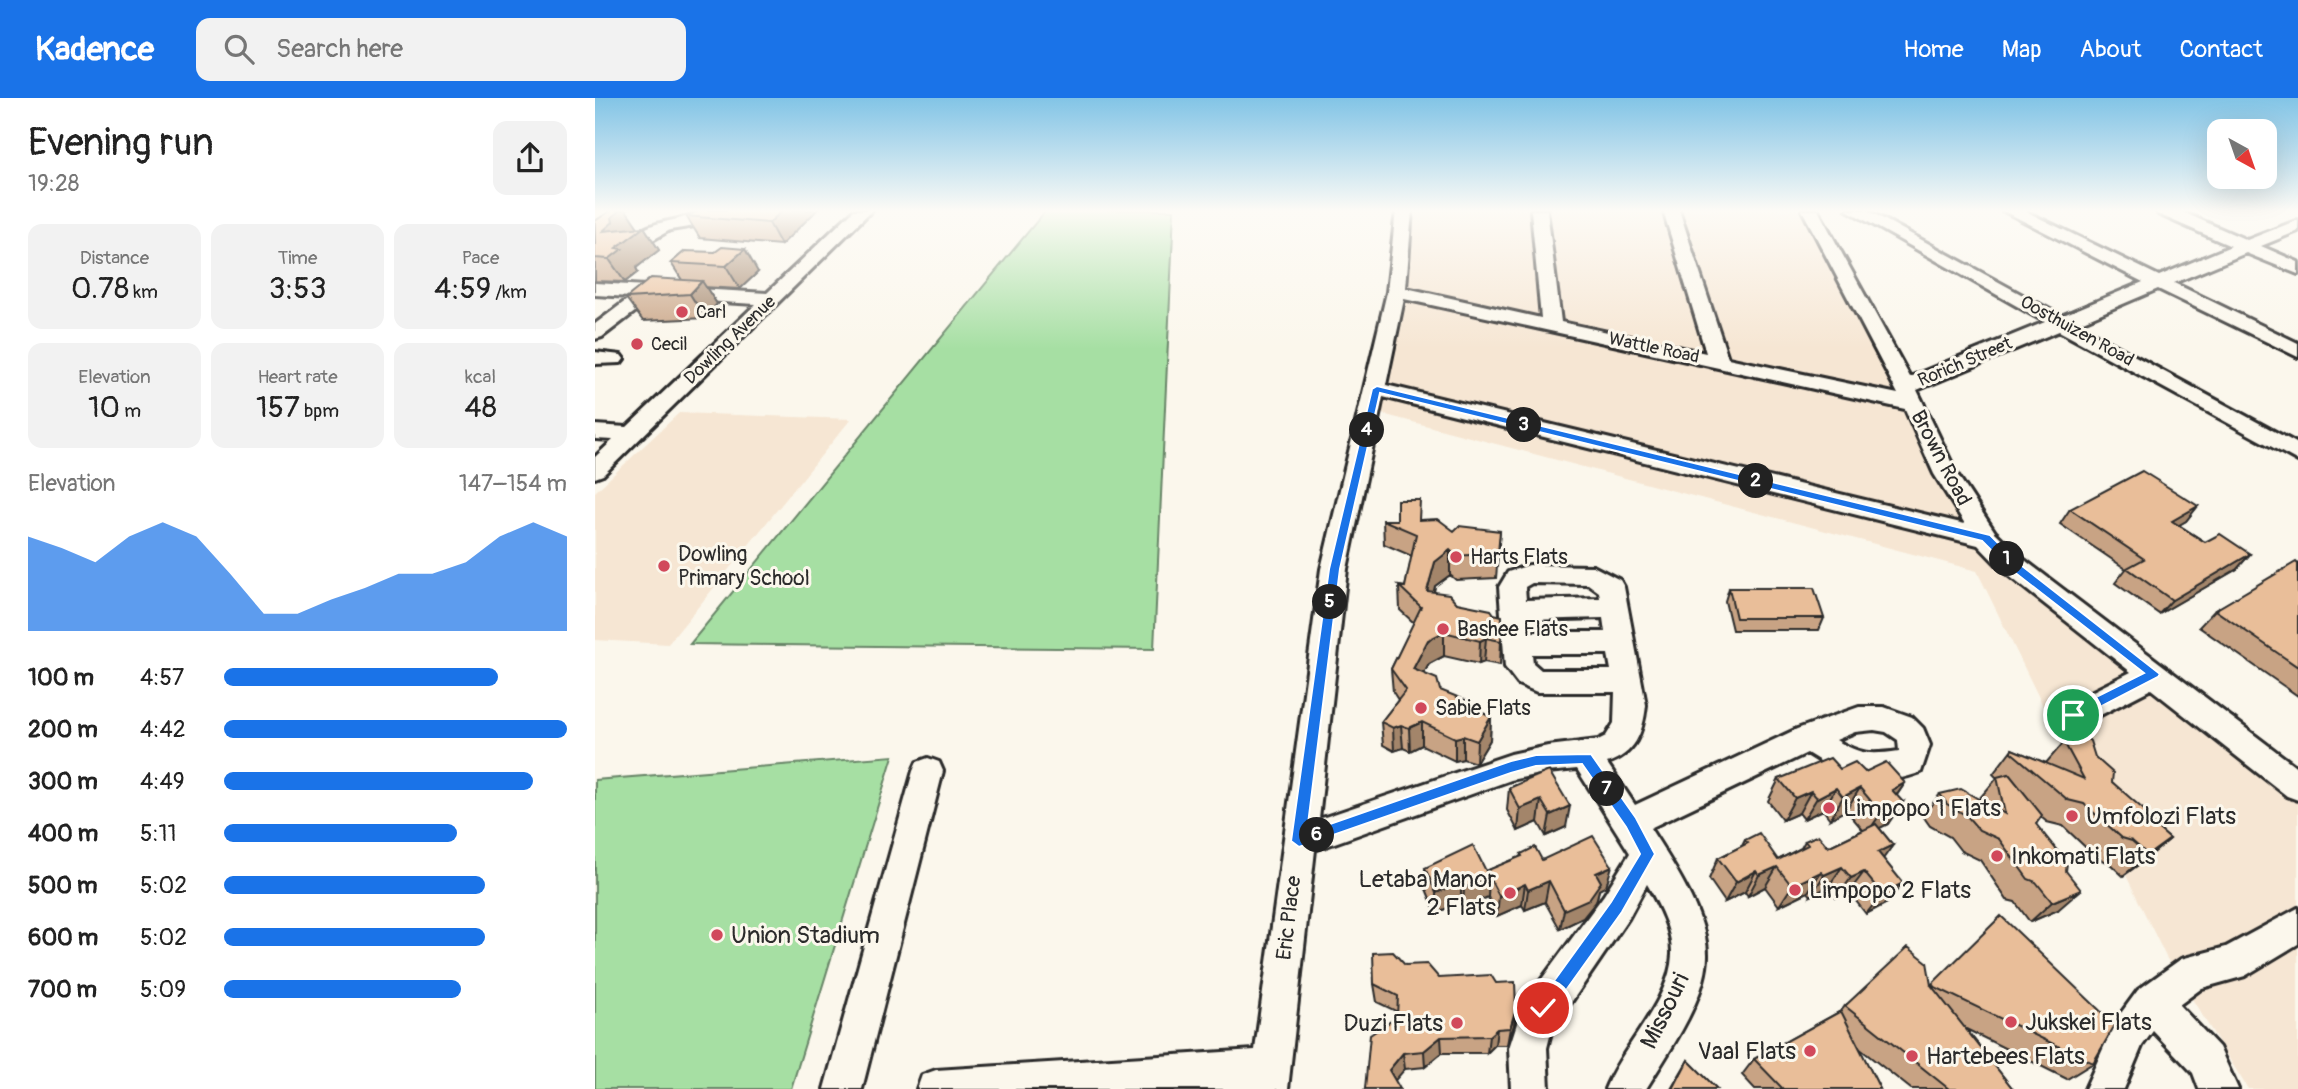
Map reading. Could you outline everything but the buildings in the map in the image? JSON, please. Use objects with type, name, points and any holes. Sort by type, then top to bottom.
[{"type":"street","name":"Dowling Avenue","points":[[595,470],[816,256]]},
{"type":"street","name":"Eric Place","points":[[1270,1078],[1335,569],[1377,389],[1396,292],[1399,256]]},
{"type":"street","points":[[1544,256],[1552,326]]},
{"type":"street","points":[[1686,256],[1719,362]]},
{"type":"street","name":"Brown Road","points":[[1834,256],[1947,474],[1986,538],[2013,565],[2298,786]]},
{"type":"street","name":"Oosthuizen Road","points":[[1940,256],[2298,454]]},
{"type":"street","points":[[2105,256],[2298,351]]},
{"type":"street","name":"Rorich Street","points":[[1908,396],[2061,322],[2221,256]]},
{"type":"street","points":[[2269,256],[2298,269]]},
{"type":"street","points":[[595,289],[772,299]]},
{"type":"street","name":"Wattle Road","points":[[1396,292],[1719,362],[1908,396]]},
{"type":"street","points":[[595,333],[648,293]]},
{"type":"street","points":[[1377,389],[1986,538]]},
{"type":"street","points":[[595,432],[632,434]]},
{"type":"street","points":[[1299,841],[1511,767],[1536,760],[1586,758],[1605,752],[1624,736],[1631,722],[1627,681],[1611,587],[1593,575],[1529,574],[1517,579],[1513,587],[1519,667],[1528,676],[1537,681],[1627,681]]},
{"type":"street","points":[[1517,643],[1620,643]]},
{"type":"street","points":[[2073,715],[2154,674]]},
{"type":"street","points":[[1631,822],[1808,738]]},
{"type":"street","name":"Missouri","points":[[1586,758],[1631,822],[1682,921],[1691,952],[1685,979],[1672,1007],[1624,1089]]},
{"type":"street","points":[[842,1089],[928,771]]},
{"type":"street","points":[[1530,1089],[1528,1048],[1533,1027],[1543,1008],[1616,907],[1647,854]]},
{"type":"street","points":[[2112,1086],[2129,1033],[2151,1003],[2194,972],[2232,963],[2298,925]]},
{"type":"street","points":[[2151,1003],[2206,1060],[2219,1089]]},
{"type":"street","points":[[936,1089],[1270,1078]]},
{"type":"shaded area","points":[[1395,256],[1825,256],[1997,570],[2298,791],[2298,1089],[2248,1089],[2166,957],[1977,571],[1371,411]]},
{"type":"shaded area","name":"Dowling Primary School","points":[[679,413],[851,419],[668,644],[595,640],[595,492]]},
{"type":"green space","points":[[1008,256],[1172,256],[1154,649],[690,644]]},
{"type":"green space","name":"Union Stadium","points":[[893,756],[791,1089],[595,1089],[595,780]]},
{"type":"place","name":"Carl","points":[[682,312]]},
{"type":"place","name":"Cecil","points":[[637,344]]},
{"type":"place","name":"Harts Flats","points":[[1456,557]]},
{"type":"place","name":"Dowling Primary School","points":[[664,566]]},
{"type":"place","name":"Bashee Flats","points":[[1443,629]]},
{"type":"place","name":"Sabie Flats","points":[[1421,708]]},
{"type":"place","name":"Limpopo 1 Flats","points":[[1829,808]]},
{"type":"place","name":"Umfolozi Flats","points":[[2072,816]]},
{"type":"place","name":"Inkomati Flats","points":[[1997,856]]},
{"type":"place","name":"Limpopo 2 Flats","points":[[1795,890]]},
{"type":"place","name":"Letaba Manor 2 Flats","points":[[1510,893]]},
{"type":"place","name":"Union Stadium","points":[[717,935]]},
{"type":"place","name":"Jukskei Flats","points":[[2011,1022]]},
{"type":"place","name":"Duzi Flats","points":[[1457,1023]]},
{"type":"place","name":"Vaal Flats","points":[[1810,1051]]},
{"type":"place","name":"Hartebees Flats","points":[[1912,1056]]},
{"type":"route","points":[[1543,1008],[1616,907],[1647,854],[1631,822],[1586,758],[1536,760],[1511,767],[1299,841],[1335,569],[1377,389],[1986,538],[2013,565],[2154,674],[2073,715]]}]
